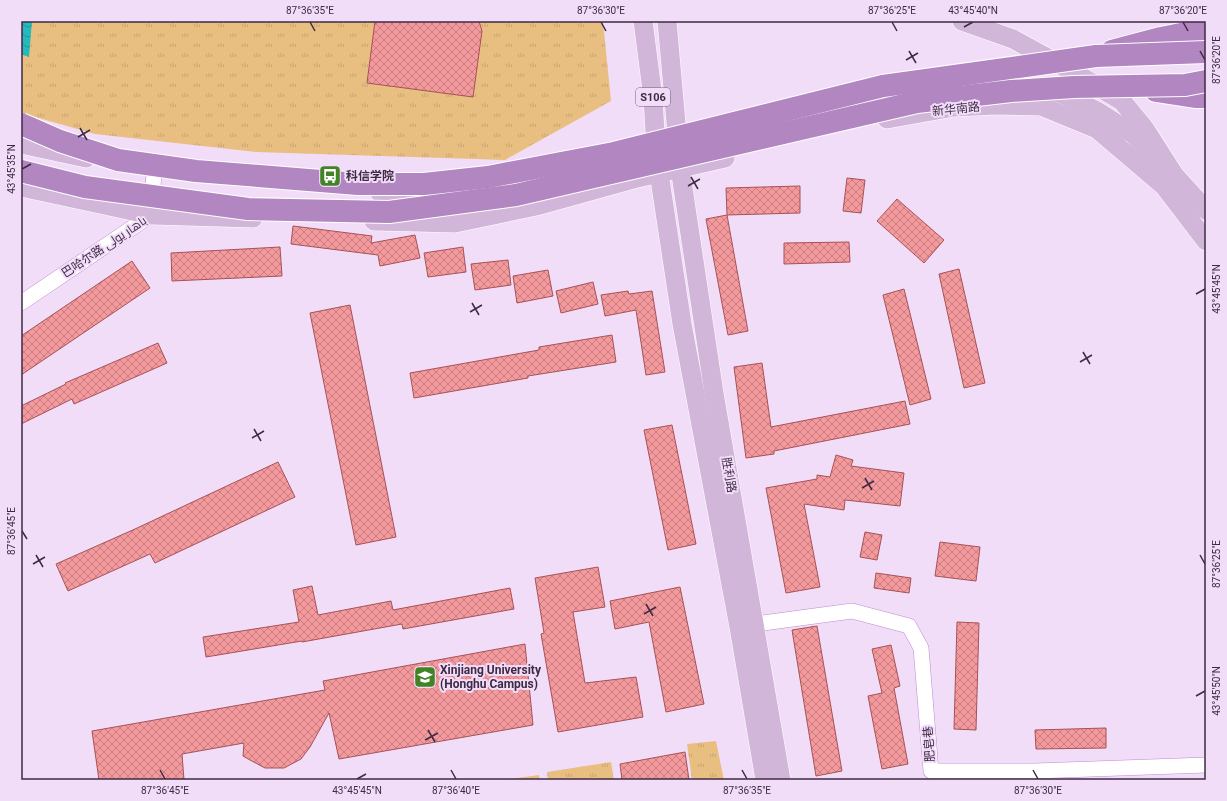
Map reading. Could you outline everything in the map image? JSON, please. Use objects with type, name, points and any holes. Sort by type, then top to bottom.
[{"type":"highway","points":[[1096,56],[1160,38],[1206,30]]},
{"type":"highway","points":[[21,124],[60,142],[118,160],[196,171],[358,184],[424,184],[488,177],[614,153],[883,86],[1096,56],[1206,52]]},
{"type":"highway","points":[[21,171],[85,187],[248,209],[389,212],[516,195],[917,102],[1011,91],[1074,87],[1185,85],[1206,81]]},
{"type":"highway","points":[[1125,86],[1195,98],[1206,97]]},
{"type":"main road","name":"S106","points":[[644,21],[653,98],[659,173]]},
{"type":"main road","name":"胜利路","points":[[668,21],[680,168],[714,393],[781,780]]},
{"type":"main road","points":[[962,21],[1012,39],[1075,73],[1122,101],[1146,129],[1175,176]]},
{"type":"main road","points":[[21,144],[154,173],[333,191],[442,197],[656,149],[837,102],[905,88],[964,83],[1021,81],[1062,94],[1097,111],[1133,134],[1205,207]]},
{"type":"main road","name":"新华南路","points":[[21,187],[151,215],[455,223],[536,206],[633,179],[890,118],[954,107],[996,105],[1041,106],[1097,129],[1164,186],[1206,241]]},
{"type":"main road","name":"胜利路","points":[[659,173],[682,324],[740,627],[765,780]]},
{"type":"street","name":"巴哈尔路 باھار يولى","points":[[21,303],[151,215],[154,173]]},
{"type":"street","name":"肥皂巷","points":[[755,624],[852,611],[910,626],[921,648],[931,771],[1034,771],[1206,765]]},
{"type":"green space","points":[[21,21],[603,21],[611,101],[505,160],[256,152],[95,134],[21,113]]},
{"type":"green space","points":[[716,741],[724,780],[692,780],[687,744]]},
{"type":"green space","points":[[611,762],[614,780],[548,780],[547,772]]},
{"type":"green space","points":[[539,775],[540,780],[502,780]]},
{"type":"water","points":[[21,21],[32,21],[29,57],[21,54]]},
{"type":"building","points":[[375,21],[479,21],[482,31],[473,97],[367,83]]},
{"type":"building","points":[[847,178],[865,180],[861,213],[843,211]]},
{"type":"building","points":[[800,186],[800,213],[727,215],[726,188]]},
{"type":"building","points":[[897,199],[944,240],[924,263],[877,221]]},
{"type":"building","points":[[727,215],[748,331],[728,335],[706,219]]},
{"type":"building","points":[[293,226],[372,236],[371,243],[415,235],[420,258],[380,266],[378,255],[291,244]]},
{"type":"building","points":[[849,242],[850,262],[784,264],[784,243]]},
{"type":"building","points":[[280,247],[282,276],[172,281],[171,253]]},
{"type":"building","points":[[463,247],[466,272],[428,277],[424,253]]},
{"type":"building","points":[[508,260],[511,285],[475,290],[471,264]]},
{"type":"building","points":[[132,261],[150,288],[21,375],[21,336]]},
{"type":"building","points":[[959,269],[985,383],[964,388],[939,274]]},
{"type":"building","points":[[548,270],[553,296],[517,303],[513,276]]},
{"type":"building","points":[[593,282],[598,304],[561,313],[556,291]]},
{"type":"building","points":[[904,289],[931,399],[910,405],[883,295]]},
{"type":"building","points":[[628,291],[629,294],[652,291],[665,372],[646,375],[636,310],[605,316],[601,295]]},
{"type":"building","points":[[350,305],[396,537],[356,545],[310,313]]},
{"type":"building","points":[[612,335],[616,362],[528,376],[528,378],[414,398],[410,373],[539,350],[539,347]]},
{"type":"building","points":[[158,343],[167,363],[74,404],[72,399],[21,424],[21,406],[66,384],[65,383]]},
{"type":"building","points":[[762,363],[771,427],[905,401],[910,424],[774,451],[774,454],[746,458],[734,367]]},
{"type":"building","points":[[672,425],[696,544],[668,550],[644,430]]},
{"type":"building","points":[[836,455],[853,460],[851,466],[904,473],[900,506],[845,500],[844,510],[804,504],[820,587],[786,593],[766,488],[817,479],[817,475],[830,477]]},
{"type":"building","points":[[278,462],[295,497],[155,563],[150,554],[68,591],[56,564]]},
{"type":"building","points":[[865,532],[882,535],[877,560],[860,557]]},
{"type":"building","points":[[940,542],[980,547],[976,581],[935,576]]},
{"type":"building","points":[[598,567],[605,607],[573,612],[585,683],[636,677],[643,717],[558,732],[541,634],[544,633],[535,578]]},
{"type":"building","points":[[876,573],[911,578],[909,593],[874,588]]},
{"type":"building","points":[[312,586],[318,615],[391,601],[393,610],[510,588],[514,609],[403,629],[402,624],[206,657],[203,637],[299,622],[293,590]]},
{"type":"building","points":[[680,587],[704,704],[666,712],[649,622],[615,629],[610,601]]},
{"type":"building","points":[[957,622],[979,623],[976,730],[954,729]]},
{"type":"building","points":[[817,626],[842,771],[816,776],[792,630]]},
{"type":"building","points":[[525,644],[533,725],[339,759],[329,713],[310,747],[301,759],[284,768],[265,768],[243,756],[244,743],[182,754],[184,780],[99,780],[92,731],[325,690],[323,681]]},
{"type":"building","points":[[891,645],[900,686],[894,688],[908,764],[882,769],[868,696],[882,693],[872,649]]},
{"type":"building","points":[[1106,728],[1106,748],[1036,749],[1035,730]]},
{"type":"building","points":[[685,752],[689,780],[622,780],[620,764]]},
{"type":"place","name":"科信学院","points":[[330,176]]},
{"type":"place","name":"Xinjiang University (Honghu Campus)","points":[[425,677]]}]
